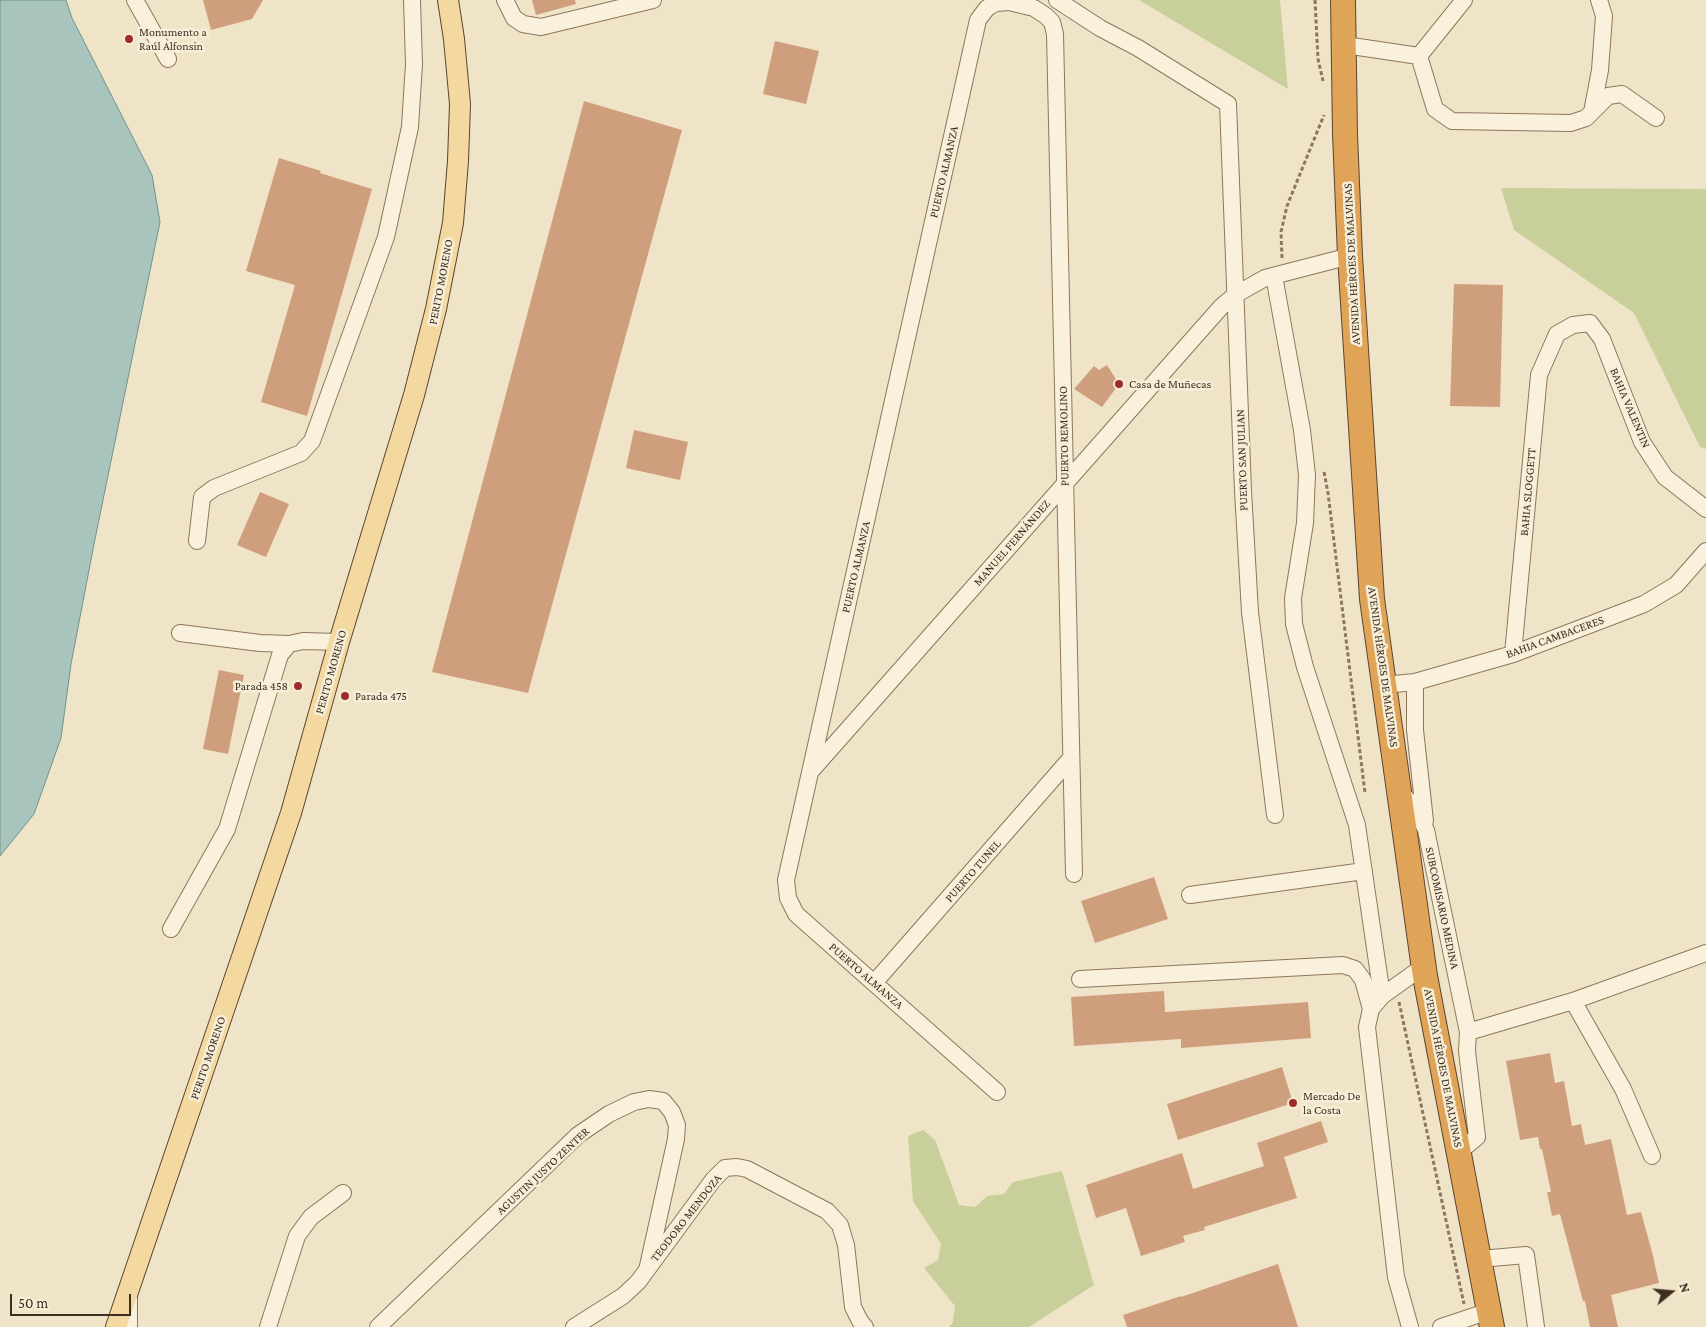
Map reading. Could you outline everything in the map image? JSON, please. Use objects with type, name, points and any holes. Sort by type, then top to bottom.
[{"type":"highway","name":"AVENIDA HÉROES DE MALVINAS","points":[[1344,0],[1345,134],[1350,256],[1372,599],[1424,966],[1491,1319]]},
{"type":"main road","name":"PERITO MORENO","points":[[116,1327],[291,813],[339,642],[414,394],[436,309],[452,223],[458,160],[460,104],[448,0]]},
{"type":"street","points":[[135,0],[168,59]]},
{"type":"street","points":[[198,541],[202,497],[214,488],[301,453],[312,441],[386,237],[410,127],[414,64],[412,0]]},
{"type":"street","points":[[505,0],[514,18],[523,24],[541,27],[653,0]]},
{"type":"street","name":"PUERTO SAN JULIAN","points":[[1058,0],[1100,28],[1138,48],[1228,104],[1243,491],[1250,612],[1275,815]]},
{"type":"street","points":[[1419,56],[1464,0]]},
{"type":"street","points":[[1592,112],[1600,70],[1604,16],[1599,0]]},
{"type":"street","name":"PUERTO ALMANZA","points":[[997,1092],[796,914],[788,898],[786,880],[978,20],[987,8],[996,3],[1036,4]]},
{"type":"street","name":"PUERTO REMOLINO","points":[[1036,4],[1052,22],[1055,34],[1074,874]]},
{"type":"street","points":[[1345,45],[1419,56]]},
{"type":"street","points":[[1419,56],[1435,109],[1452,120],[1572,123],[1586,118],[1608,96],[1622,94],[1656,118]]},
{"type":"street","name":"MANUEL FERNÁNDEZ","points":[[810,773],[1221,307],[1235,295],[1265,278],[1350,256]]},
{"type":"street","points":[[1280,275],[1307,475],[1305,523],[1293,598],[1294,624],[1305,667],[1356,825],[1389,992]]},
{"type":"street","name":"BAHIA VALENTIN","points":[[1557,334],[1573,325],[1590,323],[1602,339],[1642,442],[1665,477],[1706,509]]},
{"type":"street","name":"BAHIA SLOGGETT","points":[[1513,654],[1539,375],[1557,334]]},
{"type":"street","name":"BAHIA CAMBACERES","points":[[1384,685],[1415,682],[1513,654],[1644,604],[1676,585],[1706,550]]},
{"type":"street","points":[[180,633],[260,643],[339,642]]},
{"type":"street","points":[[172,929],[227,829],[280,655],[289,644]]},
{"type":"street","points":[[1415,682],[1415,730],[1426,830]]},
{"type":"street","name":"PUERTO TUNEL","points":[[874,983],[1071,758]]},
{"type":"street","name":"SUBCOMISARIO MEDINA","points":[[1400,791],[1416,808],[1426,830],[1468,1032],[1467,1051],[1478,1137],[1459,1152]]},
{"type":"street","points":[[1190,896],[1364,871]]},
{"type":"street","points":[[1468,1032],[1573,1001],[1706,953]]},
{"type":"street","points":[[1080,979],[1343,965],[1355,968],[1363,980],[1372,1010]]},
{"type":"street","points":[[1410,1327],[1396,1277],[1367,1026],[1372,1010],[1389,992],[1424,966]]},
{"type":"street","points":[[1573,1001],[1624,1089],[1652,1156]]},
{"type":"street","name":"AGUSTIN JUSTO ZENTER","points":[[378,1327],[578,1135],[609,1114],[634,1102],[649,1099],[663,1101],[672,1112],[677,1125],[676,1139],[648,1266]]},
{"type":"street","name":"TEODORO MENDOZA","points":[[574,1327],[623,1296],[638,1282],[712,1180],[725,1168],[747,1169],[827,1211],[840,1225],[846,1245],[854,1307],[860,1321],[866,1327]]},
{"type":"street","points":[[268,1327],[297,1236],[311,1217],[343,1193]]},
{"type":"street","points":[[1480,1259],[1526,1254],[1536,1327]]},
{"type":"street","points":[[129,1327],[130,1286]]},
{"type":"street","points":[[1441,1327],[1466,1319],[1491,1319]]},
{"type":"path","points":[[1315,0],[1318,59],[1324,84]]},
{"type":"path","points":[[1280,275],[1281,232],[1287,206],[1325,109]]},
{"type":"path","points":[[1322,464],[1328,493],[1366,800]]},
{"type":"path","points":[[1389,992],[1466,1319]]},
{"type":"green space","points":[[1139,0],[1280,0],[1288,89],[1246,64]]},
{"type":"green space","points":[[1501,188],[1706,189],[1706,449],[1700,447],[1634,313],[1514,230]]},
{"type":"green space","points":[[923,1130],[935,1140],[959,1205],[975,1207],[987,1196],[1004,1194],[1013,1182],[1062,1171],[1094,1285],[1029,1327],[949,1327],[953,1322],[955,1306],[924,1268],[938,1260],[941,1244],[913,1201],[908,1136]]},
{"type":"water","points":[[0,0],[66,0],[72,18],[152,175],[160,222],[71,664],[61,738],[34,814],[0,856]]},
{"type":"building","points":[[203,0],[263,0],[252,19],[211,30]]},
{"type":"building","points":[[532,0],[575,0],[576,4],[536,15]]},
{"type":"building","points":[[775,41],[819,51],[806,104],[763,94]]},
{"type":"building","points":[[584,101],[682,130],[528,693],[432,672]]},
{"type":"building","points":[[279,158],[372,189],[307,416],[261,402],[295,285],[246,271]]},
{"type":"building","points":[[1454,284],[1503,285],[1500,407],[1450,406]]},
{"type":"building","points":[[1107,365],[1119,384],[1102,407],[1074,389],[1094,366],[1099,370]]},
{"type":"building","points":[[634,430],[688,442],[680,480],[626,468]]},
{"type":"building","points":[[260,492],[289,504],[266,557],[237,545]]},
{"type":"building","points":[[219,670],[244,675],[228,754],[203,749]]},
{"type":"building","points":[[1154,877],[1168,919],[1095,943],[1081,901]]},
{"type":"building","points":[[1164,991],[1165,1012],[1308,1002],[1311,1038],[1181,1048],[1181,1039],[1074,1046],[1071,997]]},
{"type":"building","points":[[1550,1053],[1555,1083],[1564,1081],[1572,1126],[1581,1124],[1585,1145],[1611,1139],[1627,1215],[1641,1212],[1652,1252],[1659,1283],[1611,1295],[1618,1327],[1590,1327],[1585,1301],[1583,1301],[1560,1214],[1552,1216],[1547,1192],[1551,1192],[1538,1137],[1520,1140],[1506,1061]]},
{"type":"building","points":[[1282,1067],[1293,1103],[1178,1140],[1167,1104]]},
{"type":"building","points":[[1321,1121],[1328,1142],[1284,1157],[1297,1198],[1204,1227],[1205,1230],[1183,1236],[1185,1242],[1141,1256],[1126,1208],[1096,1218],[1086,1185],[1182,1153],[1193,1189],[1264,1166],[1257,1143]]},
{"type":"building","points":[[1278,1264],[1298,1327],[1127,1327],[1123,1315]]},
{"type":"place","name":"Monumento a Raúl Alfonsin","points":[[129,39]]},
{"type":"place","name":"Casa de Muñecas","points":[[1119,384]]},
{"type":"place","name":"Parada 458","points":[[298,686]]},
{"type":"place","name":"Parada 475","points":[[345,696]]},
{"type":"place","name":"Mercado De la Costa","points":[[1293,1103]]}]
